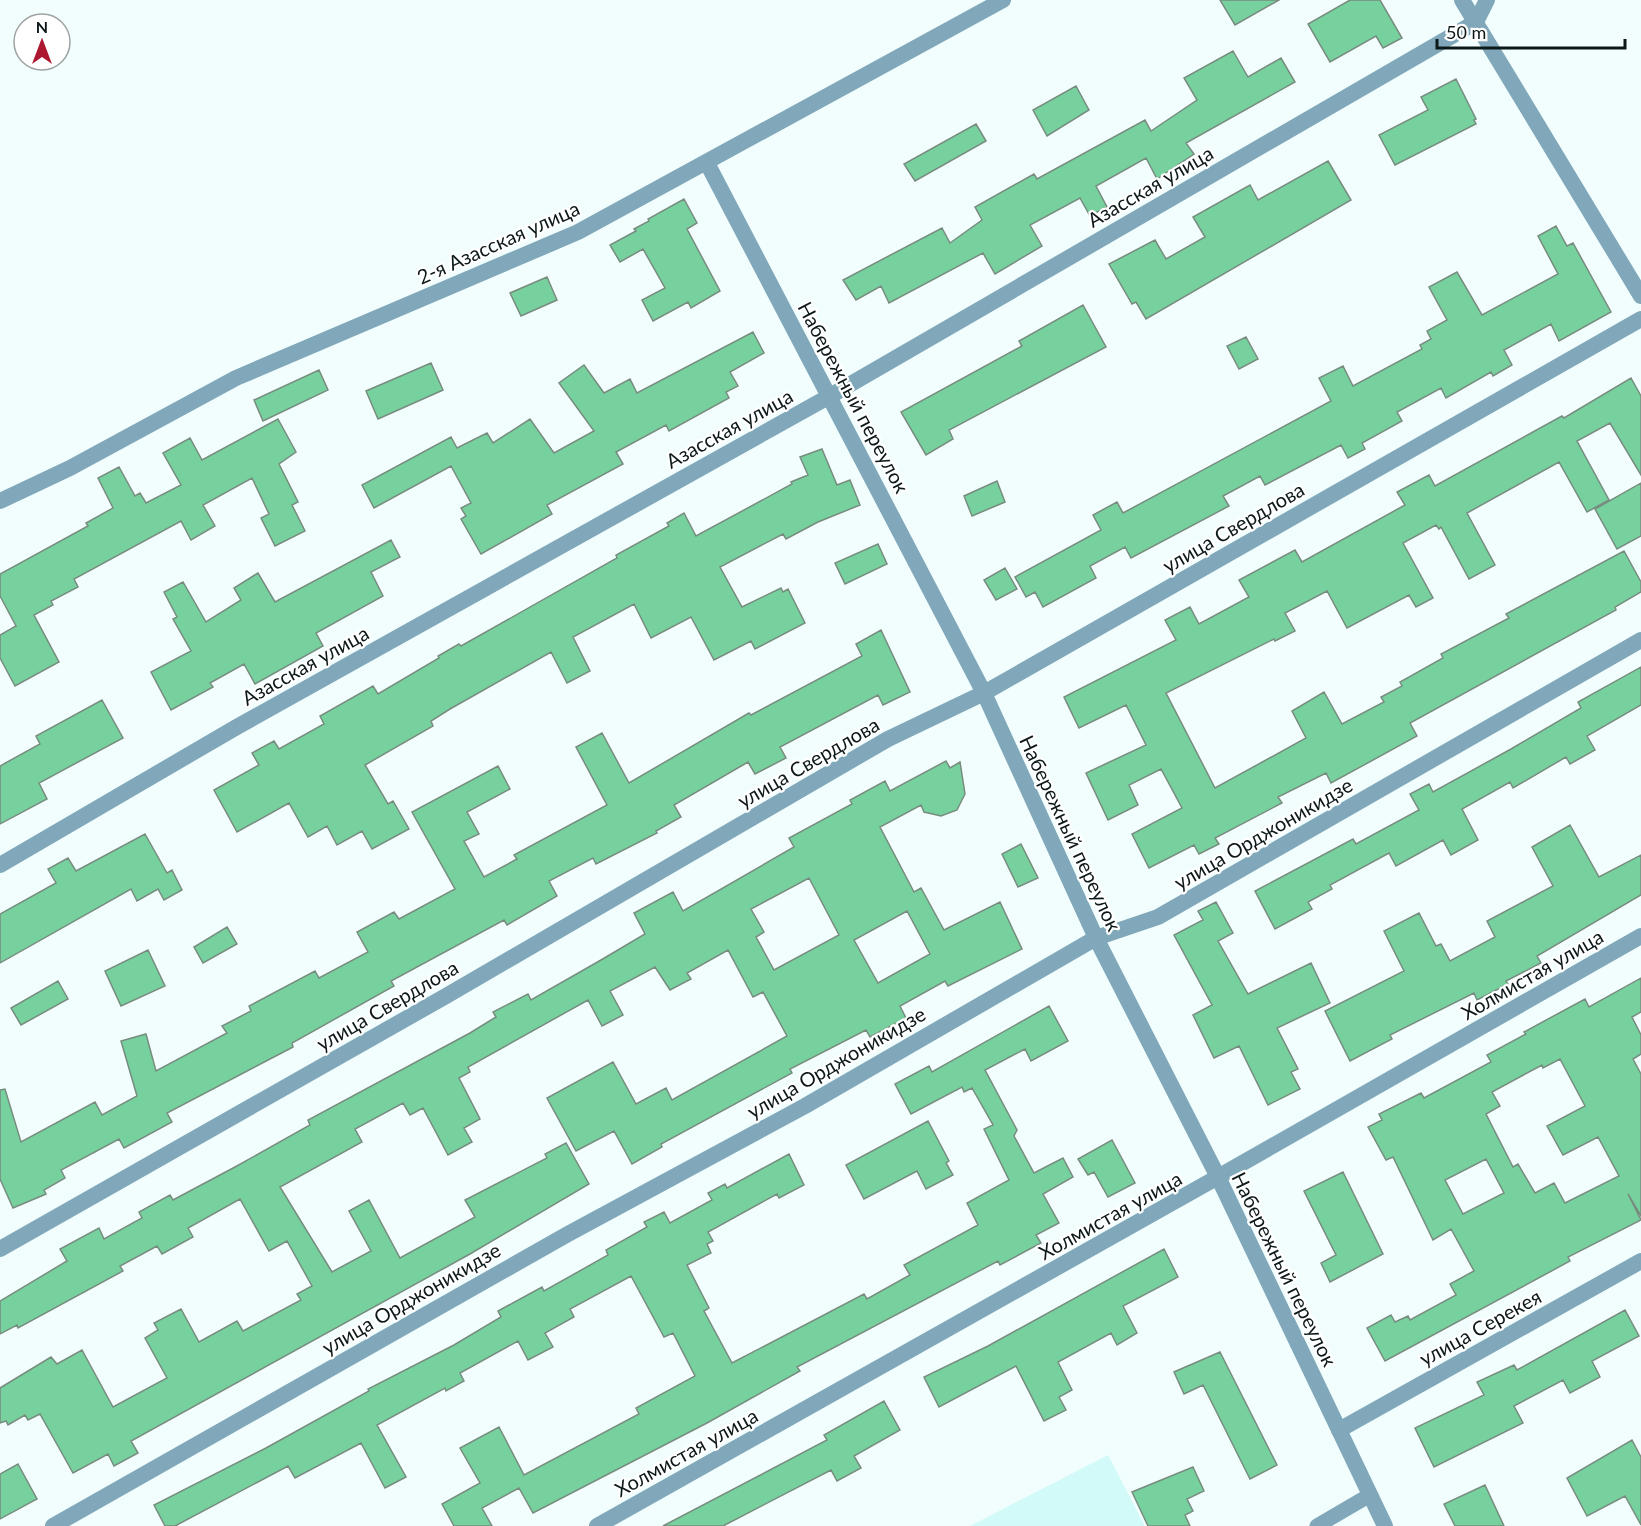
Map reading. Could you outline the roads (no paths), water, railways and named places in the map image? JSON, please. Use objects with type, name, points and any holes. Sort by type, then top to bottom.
[{"type":"street","name":"2-я Азасская улица","points":[[0,501],[70,468],[236,378],[578,232],[1003,0]]},
{"type":"street","points":[[1462,0],[1641,296]]},
{"type":"street","points":[[1476,22],[1488,0]]},
{"type":"street","name":"Азасская улица","points":[[0,865],[245,723],[830,396],[1476,22]]},
{"type":"street","name":"Набережный переулок","points":[[707,163],[984,693],[1096,938],[1218,1178],[1385,1526]]},
{"type":"street","name":"улица Свердлова","points":[[0,1250],[446,996],[888,739],[984,693],[1641,319]]},
{"type":"street","name":"улица Орджоникидзе","points":[[53,1526],[568,1233],[805,1106],[1096,938],[1158,917],[1641,640]]},
{"type":"street","name":"Холмистая улица","points":[[597,1526],[1218,1178],[1641,936]]},
{"type":"street","name":"улица Серекея","points":[[1339,1430],[1641,1261]]},
{"type":"lane","points":[[1317,1526],[1370,1495]]}]
